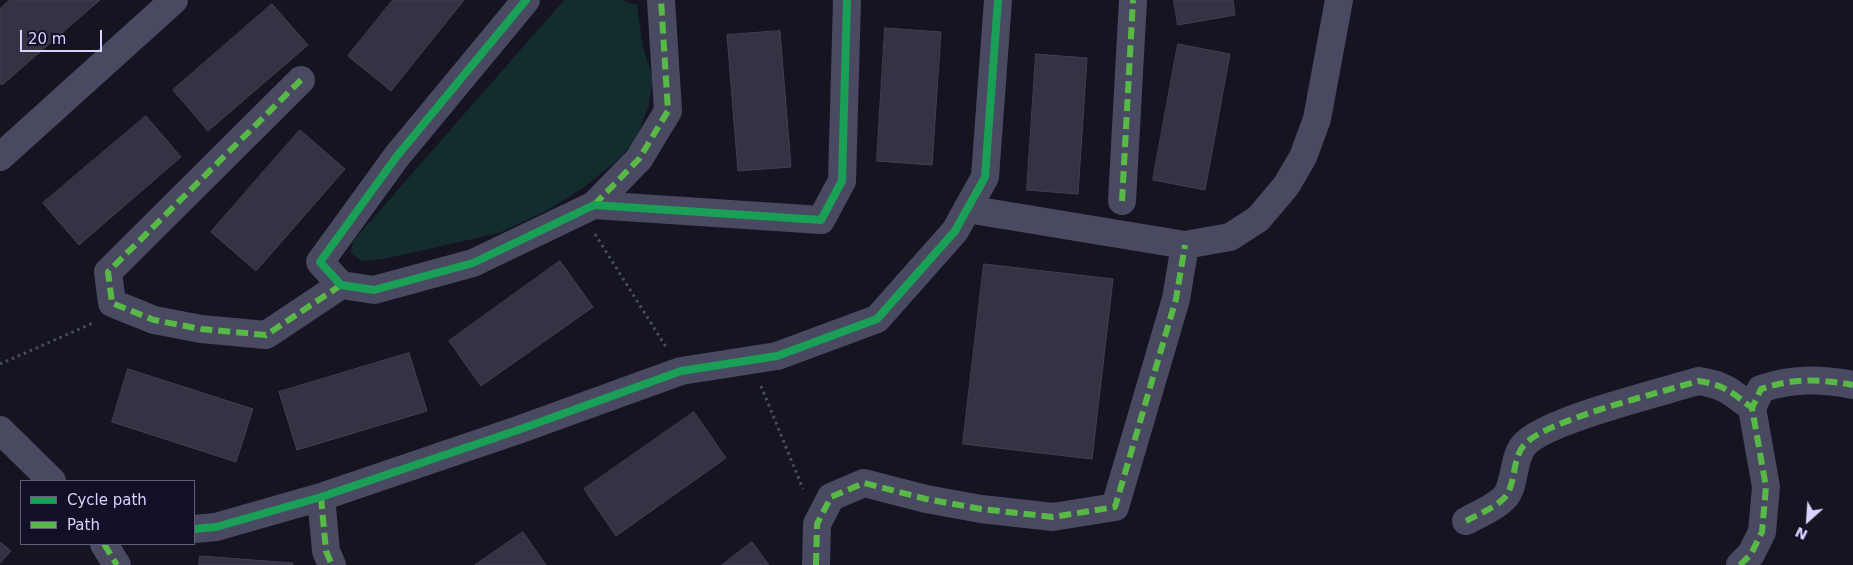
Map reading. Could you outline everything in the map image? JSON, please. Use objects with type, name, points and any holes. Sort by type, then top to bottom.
[{"type":"street","points":[[0,157],[174,0]]},
{"type":"street","points":[[526,0],[397,156],[320,262],[341,285],[374,290],[474,263],[587,208],[639,160],[668,111],[661,0]]},
{"type":"street","points":[[587,208],[821,220],[842,180],[847,0]]},
{"type":"street","points":[[195,529],[216,527],[321,497],[518,430],[682,371],[776,356],[877,319],[955,231],[985,177],[998,0]]},
{"type":"street","points":[[1122,201],[1133,0]]},
{"type":"street","points":[[967,209],[1185,245],[1230,238],[1258,218],[1286,186],[1303,157],[1317,119],[1340,0]]},
{"type":"street","points":[[301,80],[108,272],[112,303],[154,320],[182,326],[266,335],[341,285]]},
{"type":"street","points":[[816,565],[817,524],[831,497],[864,483],[926,499],[982,509],[1053,518],[1115,506],[1176,299],[1185,245]]},
{"type":"street","points":[[1740,565],[1751,554],[1762,532],[1766,487],[1752,408],[1761,389],[1784,381],[1824,380],[1853,385]]},
{"type":"street","points":[[1466,521],[1503,500],[1510,487],[1516,461],[1524,445],[1539,434],[1572,419],[1698,381],[1714,383],[1730,390],[1752,408]]},
{"type":"street","points":[[0,430],[51,480]]},
{"type":"street","points":[[321,497],[326,550],[332,565]]},
{"type":"street","points":[[105,545],[117,565]]},
{"type":"path","points":[[587,208],[682,371]]},
{"type":"path","points":[[0,364],[126,309]]},
{"type":"path","points":[[751,360],[817,524]]},
{"type":"green space","points":[[564,0],[621,0],[637,5],[643,47],[653,78],[649,104],[636,141],[614,163],[583,188],[548,210],[499,233],[384,259],[362,261],[351,253],[353,241]]},
{"type":"building","points":[[10,0],[100,0],[2,85],[0,83],[0,9]]},
{"type":"building","points":[[393,0],[464,0],[391,91],[348,56]]},
{"type":"building","points":[[1174,0],[1233,0],[1235,15],[1178,25]]},
{"type":"building","points":[[272,4],[308,45],[208,131],[173,90]]},
{"type":"building","points":[[885,28],[941,32],[932,165],[877,161]]},
{"type":"building","points":[[780,31],[791,167],[738,171],[727,35]]},
{"type":"building","points":[[1178,44],[1230,54],[1205,190],[1153,180]]},
{"type":"building","points":[[1036,54],[1087,58],[1078,194],[1027,190]]},
{"type":"building","points":[[146,116],[181,157],[79,245],[43,203]]},
{"type":"building","points":[[300,130],[345,169],[256,271],[211,232]]},
{"type":"building","points":[[560,261],[593,307],[481,386],[449,341]]},
{"type":"building","points":[[984,264],[1113,279],[1092,459],[963,444]]},
{"type":"building","points":[[409,353],[427,411],[297,450],[279,392]]},
{"type":"building","points":[[128,369],[253,409],[236,462],[112,422]]},
{"type":"building","points":[[694,412],[726,458],[616,536],[584,489]]},
{"type":"building","points":[[523,532],[546,565],[475,565]]},
{"type":"building","points":[[0,542],[11,551],[0,563]]},
{"type":"building","points":[[752,542],[769,565],[722,565]]},
{"type":"building","points":[[200,556],[293,563],[293,565],[199,565]]},
{"type":"marked path","points":[[594,205],[639,159],[668,111],[661,0]]},
{"type":"marked path","points":[[1122,201],[1133,0]]},
{"type":"marked path","points":[[301,80],[108,272],[112,303],[154,320],[201,329],[266,335],[341,285]]},
{"type":"marked path","points":[[816,565],[817,524],[831,497],[864,483],[926,499],[981,509],[1053,517],[1115,507],[1176,299],[1185,245]]},
{"type":"marked path","points":[[1466,521],[1489,509],[1507,495],[1517,458],[1524,445],[1555,426],[1606,408],[1698,381],[1714,384],[1727,390],[1752,408]]},
{"type":"marked path","points":[[1740,565],[1751,554],[1762,532],[1766,487],[1752,408],[1761,389],[1795,381],[1853,385]]},
{"type":"marked path","points":[[321,497],[326,551],[332,565]]},
{"type":"marked path","points":[[105,545],[117,565]]},
{"type":"cycle path","points":[[526,0],[397,156],[320,262],[341,285],[374,290],[473,263],[594,205],[821,220],[842,181],[847,0]]},
{"type":"cycle path","points":[[195,529],[216,527],[321,497],[518,430],[681,371],[777,356],[877,319],[955,231],[985,177],[998,0]]}]
